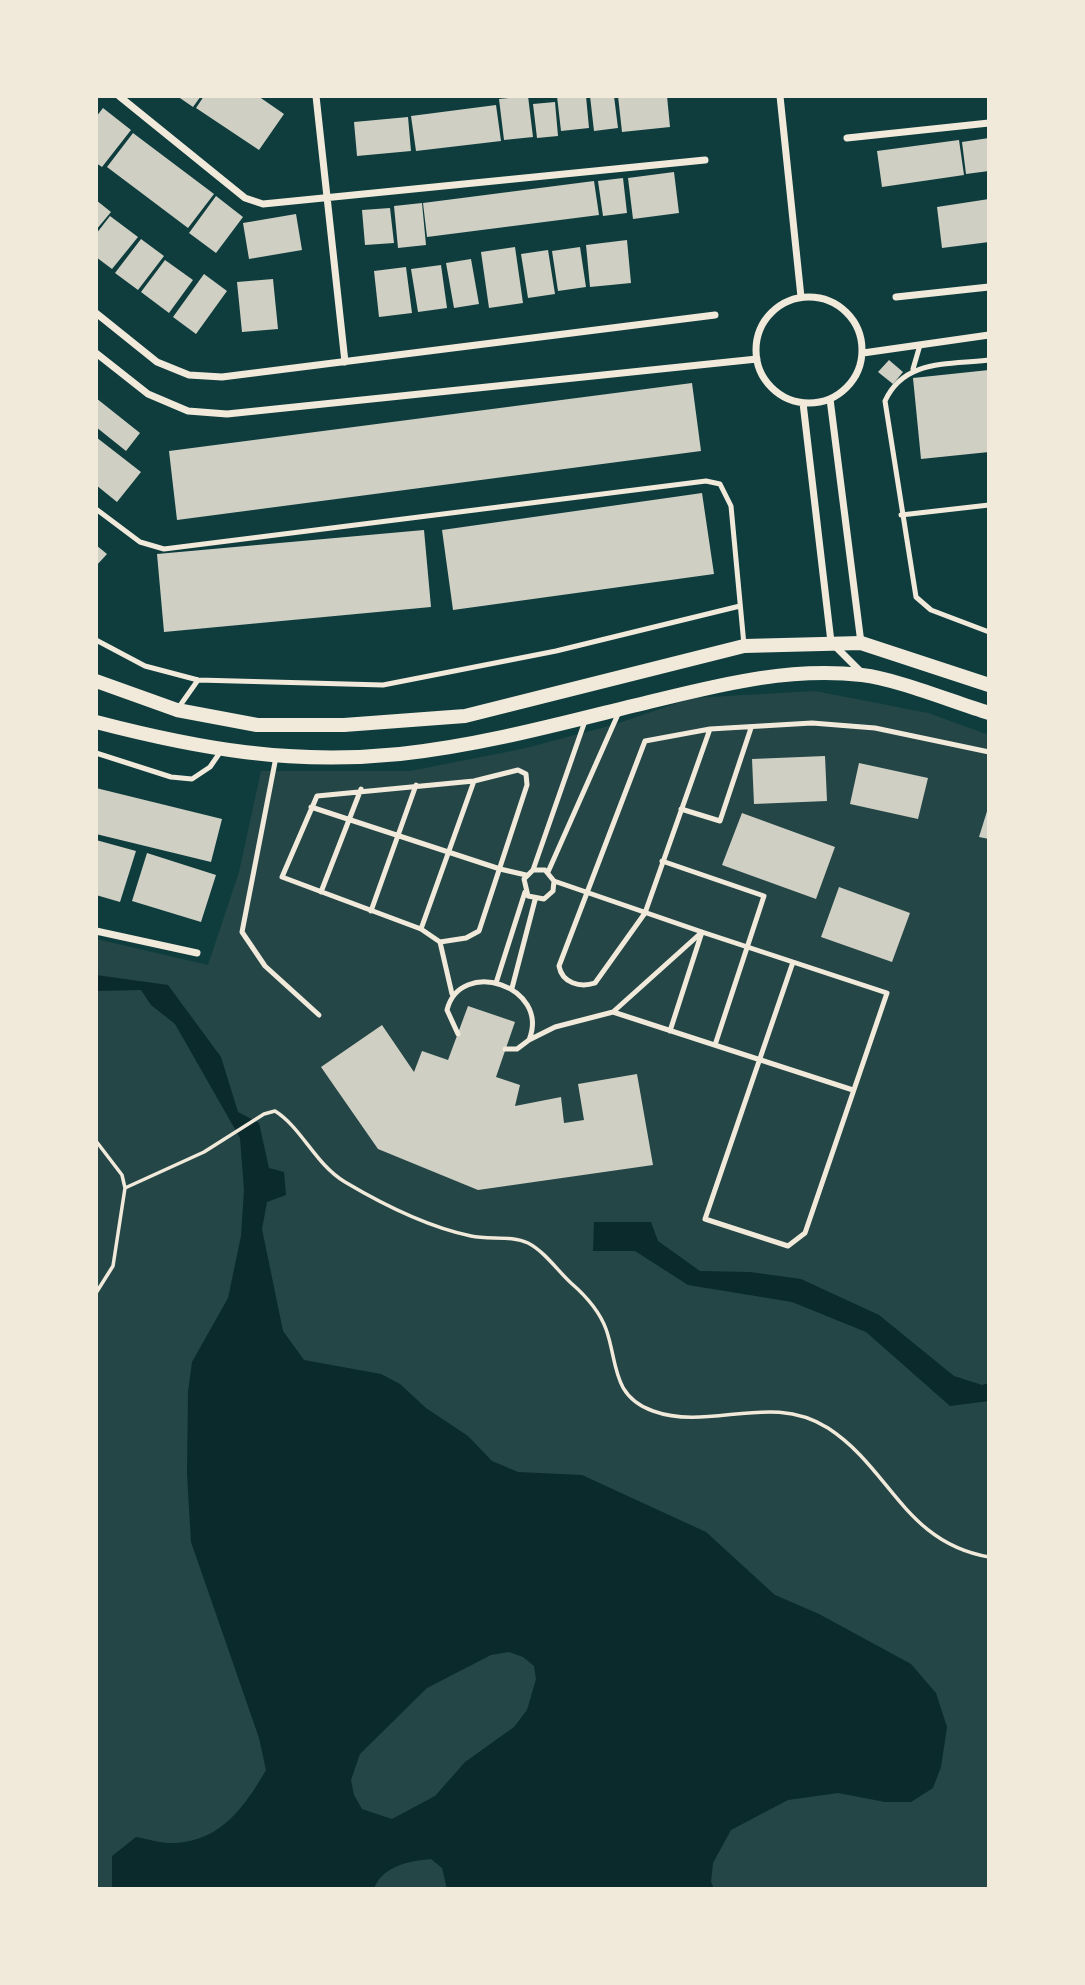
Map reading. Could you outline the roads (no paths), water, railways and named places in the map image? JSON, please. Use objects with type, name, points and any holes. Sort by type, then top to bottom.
[{"type":"main road","points":[[96,681],[177,710],[257,725],[344,725],[465,716],[744,646],[861,643],[989,685]]},
{"type":"main road","points":[[96,722],[221,751],[276,757],[398,754],[472,743],[729,681],[774,675],[864,676],[989,713]]},
{"type":"street","points":[[119,96],[245,198],[263,204],[327,200],[705,160]]},
{"type":"street","points":[[316,96],[345,362]]},
{"type":"street","points":[[780,96],[801,297]]},
{"type":"street","points":[[847,138],[989,123]]},
{"type":"street","points":[[896,297],[989,287]]},
{"type":"street","points":[[801,297],[832,301],[845,310],[855,322],[863,353],[853,381],[830,399],[803,403],[772,388],[762,375],[757,359],[756,342],[761,326],[771,313],[785,302],[801,297]]},
{"type":"street","points":[[96,313],[157,362],[189,375],[222,377],[715,315]]},
{"type":"street","points":[[863,353],[989,335]]},
{"type":"street","points":[[96,353],[148,394],[188,411],[228,414],[757,359]]},
{"type":"street","points":[[830,399],[861,643]]},
{"type":"street","points":[[803,403],[831,642],[864,676]]},
{"type":"street","points":[[96,931],[197,953]]},
{"type":"lane","points":[[913,369],[920,345]]},
{"type":"lane","points":[[989,360],[913,369],[892,386],[885,401],[916,597],[931,610],[989,632]]},
{"type":"lane","points":[[96,509],[140,542],[164,549],[706,481],[720,484],[731,506],[744,646]]},
{"type":"lane","points":[[901,515],[989,505]]},
{"type":"lane","points":[[96,640],[145,666],[198,680],[383,685],[556,652],[740,606]]},
{"type":"lane","points":[[177,710],[198,680]]},
{"type":"lane","points":[[548,872],[621,708]]},
{"type":"lane","points":[[496,983],[525,892],[523,884],[526,875],[533,870],[587,716]]},
{"type":"lane","points":[[710,729],[645,912],[595,983],[586,986],[570,982],[560,972],[559,966],[642,744],[649,739],[710,729],[811,723],[875,728],[989,751]]},
{"type":"lane","points":[[681,809],[720,821],[751,728]]},
{"type":"lane","points":[[96,753],[171,777],[192,779],[210,766],[221,751]]},
{"type":"lane","points":[[276,757],[242,932],[265,966],[318,1015]]},
{"type":"lane","points":[[518,770],[526,774],[527,785],[479,931],[466,939],[440,942],[421,929],[289,881],[281,874],[311,807],[320,794],[416,785],[474,781],[518,770]]},
{"type":"lane","points":[[421,929],[474,781]]},
{"type":"lane","points":[[371,911],[416,785]]},
{"type":"lane","points":[[321,892],[361,789]]},
{"type":"lane","points":[[311,807],[500,869],[526,875]]},
{"type":"lane","points":[[662,861],[764,896],[715,1045]]},
{"type":"lane","points":[[533,870],[548,872],[554,881],[887,993],[805,1233],[788,1246],[705,1219],[793,962]]},
{"type":"lane","points":[[535,900],[549,896],[554,881]]},
{"type":"lane","points":[[525,892],[535,900]]},
{"type":"lane","points":[[512,988],[535,900]]},
{"type":"lane","points":[[505,1049],[517,1049],[528,1040],[555,1027],[613,1012],[702,932]]},
{"type":"lane","points":[[670,1031],[702,932]]},
{"type":"lane","points":[[440,942],[453,994],[447,1010],[458,1034]]},
{"type":"lane","points":[[453,994],[471,984],[496,983],[512,988],[529,1007],[533,1021],[528,1040]]},
{"type":"lane","points":[[613,1012],[853,1090]]}]
